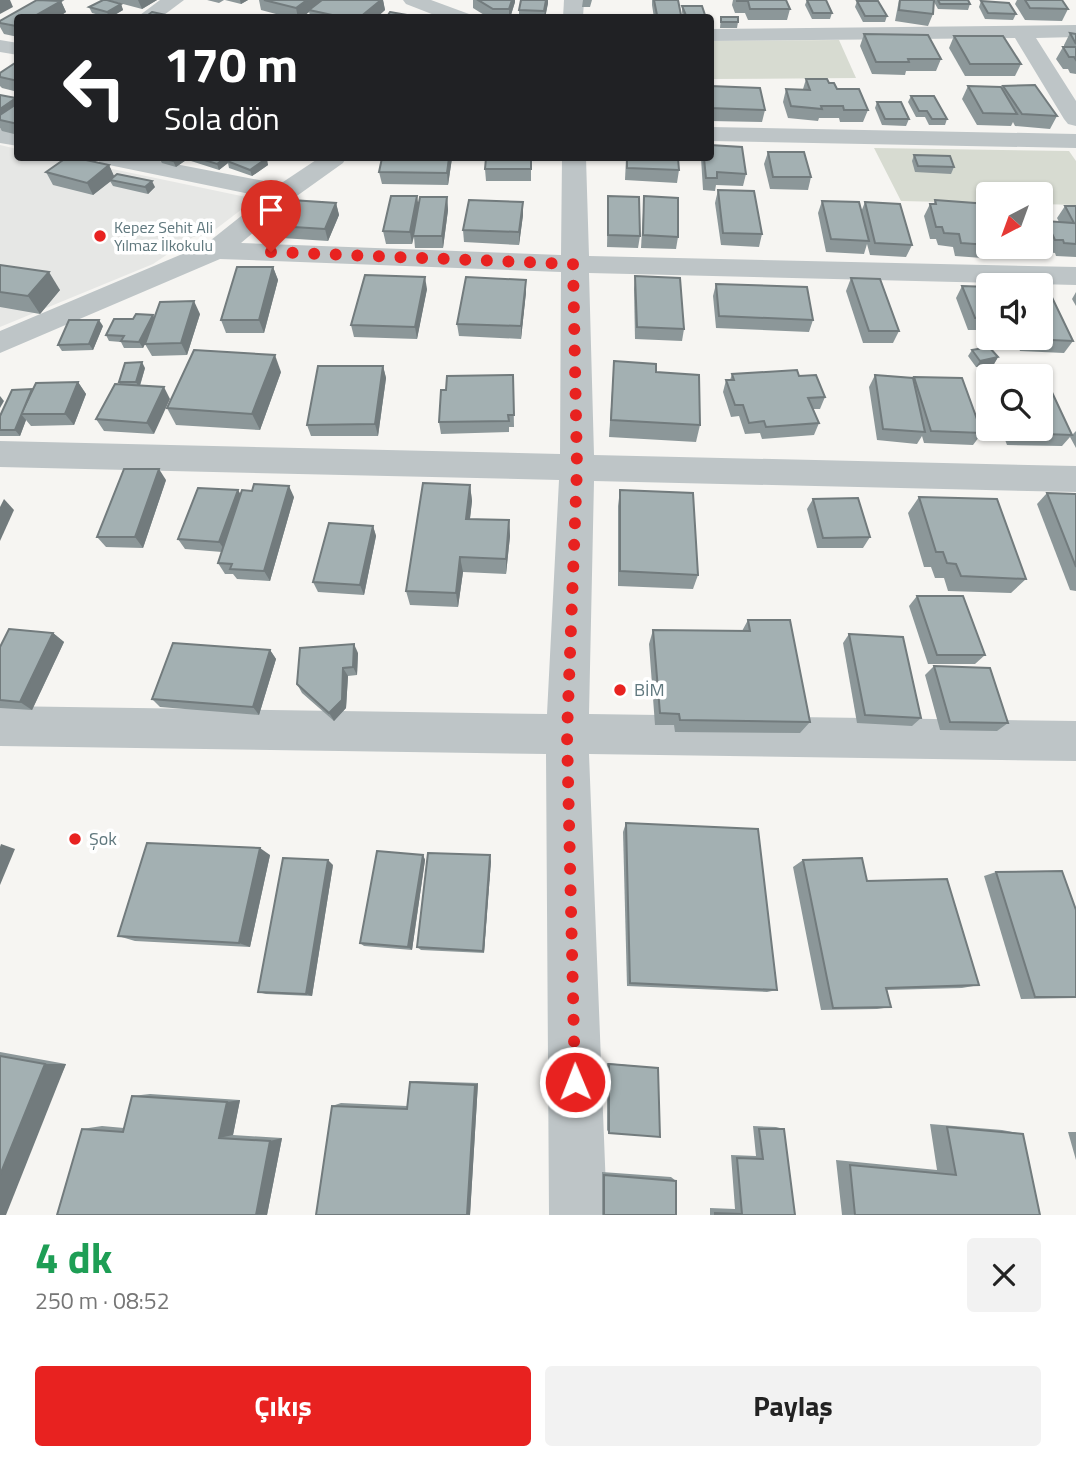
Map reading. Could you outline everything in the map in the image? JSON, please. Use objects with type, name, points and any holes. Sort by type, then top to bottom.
[{"type":"street","points":[[152,14],[174,0]]},
{"type":"street","points":[[413,0],[451,14]]},
{"type":"street","points":[[714,35],[1076,31]]},
{"type":"street","points":[[1022,32],[1076,119]]},
{"type":"street","points":[[714,134],[1076,141]]},
{"type":"street","points":[[123,161],[285,193]]},
{"type":"street","points":[[0,343],[216,250],[285,193],[330,161]]},
{"type":"street","points":[[574,161],[577,468],[567,734],[578,1215]]},
{"type":"street","points":[[216,250],[573,264],[1076,276]]},
{"type":"street","points":[[0,454],[1076,479]]},
{"type":"street","points":[[0,726],[1076,741]]},
{"type":"shaded area","points":[[839,40],[856,78],[714,79],[714,41]]},
{"type":"shaded area","name":"Kepez Şehit Ali Yılmaz İlkokulu","points":[[0,145],[14,148],[14,161],[74,161],[246,197],[250,203],[208,235],[193,237],[153,264],[0,327]]},
{"type":"shaded area","points":[[874,148],[1069,151],[1076,161],[1076,205],[1054,204],[1054,182],[976,182],[976,203],[901,201]]},
{"type":"building","points":[[37,0],[61,1],[38,14],[14,14],[14,26],[0,21]]},
{"type":"building","points":[[103,0],[121,4],[107,12],[89,7]]},
{"type":"building","points":[[264,0],[307,0],[296,8]]},
{"type":"building","points":[[322,0],[381,0],[364,14],[328,14],[309,10]]},
{"type":"building","points":[[478,0],[512,0],[509,9],[493,9]]},
{"type":"building","points":[[521,0],[546,0],[544,11],[519,10]]},
{"type":"building","points":[[654,0],[678,0],[681,14],[657,14]]},
{"type":"building","points":[[737,0],[786,0],[790,9],[750,9],[748,1]]},
{"type":"building","points":[[807,0],[826,0],[832,13],[813,13]]},
{"type":"building","points":[[900,0],[934,0],[933,14],[899,10]]},
{"type":"building","points":[[938,0],[968,0],[970,4],[940,4]]},
{"type":"building","points":[[1025,0],[1062,0],[1068,9],[1030,8]]},
{"type":"building","points":[[857,1],[878,1],[887,16],[865,16]]},
{"type":"building","points":[[981,1],[1009,3],[1016,14],[988,13]]},
{"type":"building","points":[[682,6],[702,6],[705,14],[685,14]]},
{"type":"building","points":[[721,17],[738,17],[738,22],[721,22]]},
{"type":"building","points":[[864,34],[928,35],[941,59],[876,62]]},
{"type":"building","points":[[954,36],[1003,36],[1021,64],[970,64]]},
{"type":"building","points":[[1063,47],[1076,47],[1076,60],[1069,57]]},
{"type":"building","points":[[14,64],[14,80],[0,77],[0,73]]},
{"type":"building","points":[[806,79],[827,79],[829,83],[834,83],[837,89],[859,89],[868,110],[844,110],[843,106],[821,106],[822,109],[791,106],[786,89],[810,90]]},
{"type":"building","points":[[1035,85],[1057,116],[1022,114],[1003,86]]},
{"type":"building","points":[[714,86],[760,88],[765,110],[714,108]]},
{"type":"building","points":[[968,86],[1001,87],[1017,114],[983,113]]},
{"type":"building","points":[[0,95],[14,98],[14,99],[0,109]]},
{"type":"building","points":[[911,96],[934,96],[947,119],[932,119],[927,111],[919,111]]},
{"type":"building","points":[[877,102],[901,102],[909,119],[885,119]]},
{"type":"building","points":[[14,106],[14,123],[0,120],[0,115]]},
{"type":"building","points":[[714,145],[742,147],[746,174],[717,172],[717,178],[706,178],[704,161],[714,161]]},
{"type":"building","points":[[768,152],[804,152],[811,177],[773,177]]},
{"type":"building","points":[[914,155],[950,156],[954,167],[918,166]]},
{"type":"building","points":[[62,161],[91,161],[109,165],[87,183],[46,172]]},
{"type":"building","points":[[227,161],[263,161],[250,170]]},
{"type":"building","points":[[381,161],[449,161],[447,173],[379,172]]},
{"type":"building","points":[[486,161],[531,161],[531,169],[485,169]]},
{"type":"building","points":[[627,161],[678,161],[679,170],[627,168]]},
{"type":"building","points":[[117,174],[152,181],[145,187],[110,180]]},
{"type":"building","points":[[718,190],[754,191],[762,234],[723,233]]},
{"type":"building","points":[[391,196],[417,196],[410,232],[383,231]]},
{"type":"building","points":[[608,196],[639,197],[640,236],[608,235]]},
{"type":"building","points":[[644,196],[678,198],[678,237],[643,235]]},
{"type":"building","points":[[420,197],[447,197],[442,236],[413,236]]},
{"type":"building","points":[[291,200],[336,203],[325,229],[278,226]]},
{"type":"building","points":[[469,200],[523,202],[519,232],[463,230]]},
{"type":"building","points":[[935,200],[976,203],[976,244],[961,243],[959,234],[944,233],[942,227],[936,227],[930,204],[936,204]]},
{"type":"building","points":[[822,201],[859,202],[869,241],[831,239]]},
{"type":"building","points":[[865,202],[900,204],[912,245],[875,243]]},
{"type":"building","points":[[1065,206],[1076,206],[1076,244],[1055,240],[1054,222],[1074,223]]},
{"type":"building","points":[[0,265],[49,272],[28,296],[0,292]]},
{"type":"building","points":[[237,267],[273,267],[259,320],[221,320]]},
{"type":"building","points":[[365,275],[425,277],[415,327],[351,325]]},
{"type":"building","points":[[635,276],[680,278],[684,329],[637,327]]},
{"type":"building","points":[[466,277],[526,280],[521,326],[457,324]]},
{"type":"building","points":[[851,278],[880,279],[899,331],[869,331]]},
{"type":"building","points":[[716,284],[807,287],[813,320],[719,316]]},
{"type":"building","points":[[962,286],[976,287],[975,318]]},
{"type":"building","points":[[1053,299],[1073,341],[1053,340]]},
{"type":"building","points":[[194,301],[181,343],[145,344],[160,302]]},
{"type":"building","points":[[136,314],[153,315],[139,342],[121,341],[124,336],[106,335],[114,319],[133,319]]},
{"type":"building","points":[[69,320],[99,320],[89,344],[58,345]]},
{"type":"building","points":[[194,350],[275,355],[252,414],[167,408]]},
{"type":"building","points":[[972,350],[992,350],[998,357],[980,361]]},
{"type":"building","points":[[614,361],[656,364],[656,372],[699,375],[700,425],[611,420]]},
{"type":"building","points":[[142,362],[136,382],[119,382],[125,363]]},
{"type":"building","points":[[318,366],[383,366],[375,424],[307,425]]},
{"type":"building","points":[[797,370],[799,376],[816,375],[825,397],[808,398],[819,423],[766,427],[764,421],[749,423],[743,405],[735,405],[726,380],[734,380],[732,374]]},
{"type":"building","points":[[513,375],[514,415],[508,415],[509,421],[439,422],[441,390],[446,390],[447,376]]},
{"type":"building","points":[[875,375],[913,378],[925,432],[883,429]]},
{"type":"building","points":[[914,377],[962,378],[976,416],[976,433],[931,431]]},
{"type":"building","points":[[78,382],[65,414],[21,414],[36,383]]},
{"type":"building","points":[[115,384],[164,387],[147,423],[96,419]]},
{"type":"building","points":[[32,389],[15,430],[0,430],[0,416],[12,390]]},
{"type":"building","points":[[1053,394],[1072,435],[1053,434]]},
{"type":"building","points":[[124,469],[159,469],[135,537],[97,537]]},
{"type":"building","points":[[423,483],[470,485],[466,519],[509,520],[506,559],[460,557],[456,593],[406,591]]},
{"type":"building","points":[[254,484],[289,486],[264,571],[230,569],[232,564],[218,563],[242,490],[252,491]]},
{"type":"building","points":[[198,488],[238,490],[219,542],[178,539]]},
{"type":"building","points":[[620,490],[693,493],[698,575],[620,571]]},
{"type":"building","points":[[1047,493],[1076,494],[1076,567]]},
{"type":"building","points":[[919,497],[997,499],[1026,579],[961,576],[956,564],[947,563],[943,552],[936,552]]},
{"type":"building","points":[[858,498],[870,537],[823,538],[813,499]]},
{"type":"building","points":[[329,523],[373,526],[360,585],[313,582]]},
{"type":"building","points":[[917,596],[963,596],[985,655],[937,655]]},
{"type":"building","points":[[748,620],[790,620],[810,722],[680,720],[679,714],[660,713],[653,630],[750,631]]},
{"type":"building","points":[[9,629],[53,633],[20,702],[0,700],[0,647]]},
{"type":"building","points":[[849,634],[903,637],[921,718],[865,715]]},
{"type":"building","points":[[173,643],[270,650],[253,707],[152,699]]},
{"type":"building","points":[[354,644],[353,667],[343,668],[342,700],[329,713],[297,684],[300,648]]},
{"type":"building","points":[[934,666],[990,668],[1008,723],[950,722]]},
{"type":"building","points":[[626,823],[758,829],[777,990],[630,983]]},
{"type":"building","points":[[147,843],[260,848],[239,943],[118,936]]},
{"type":"building","points":[[377,851],[423,855],[408,947],[360,943]]},
{"type":"building","points":[[428,853],[490,855],[483,951],[417,947]]},
{"type":"building","points":[[283,858],[328,860],[306,994],[258,992]]},
{"type":"building","points":[[862,858],[867,881],[947,879],[979,985],[886,988],[891,1007],[833,1008],[803,860]]},
{"type":"building","points":[[1062,871],[1076,910],[1076,997],[1035,997],[996,872]]},
{"type":"building","points":[[0,1056],[45,1064],[0,1175]]},
{"type":"building","points":[[609,1064],[658,1068],[660,1137],[609,1133]]},
{"type":"building","points":[[410,1082],[475,1085],[467,1215],[316,1215],[332,1106],[407,1109]]},
{"type":"building","points":[[132,1096],[227,1102],[219,1138],[270,1141],[256,1215],[57,1215],[82,1129],[123,1132]]},
{"type":"building","points":[[947,1127],[1023,1134],[1040,1215],[855,1215],[850,1165],[956,1175]]},
{"type":"building","points":[[759,1129],[784,1129],[795,1215],[715,1215],[742,1214],[737,1158],[763,1159]]},
{"type":"building","points":[[604,1175],[676,1181],[676,1215],[604,1215]]},
{"type":"place","name":"Kepez Şehit Ali Yılmaz İlkokulu","points":[[100,236]]},
{"type":"place","name":"BİM","points":[[620,690]]},
{"type":"place","name":"Şok","points":[[75,839]]},
{"type":"route","points":[[271,252],[573,264],[577,468],[567,734],[575,1082]]}]
